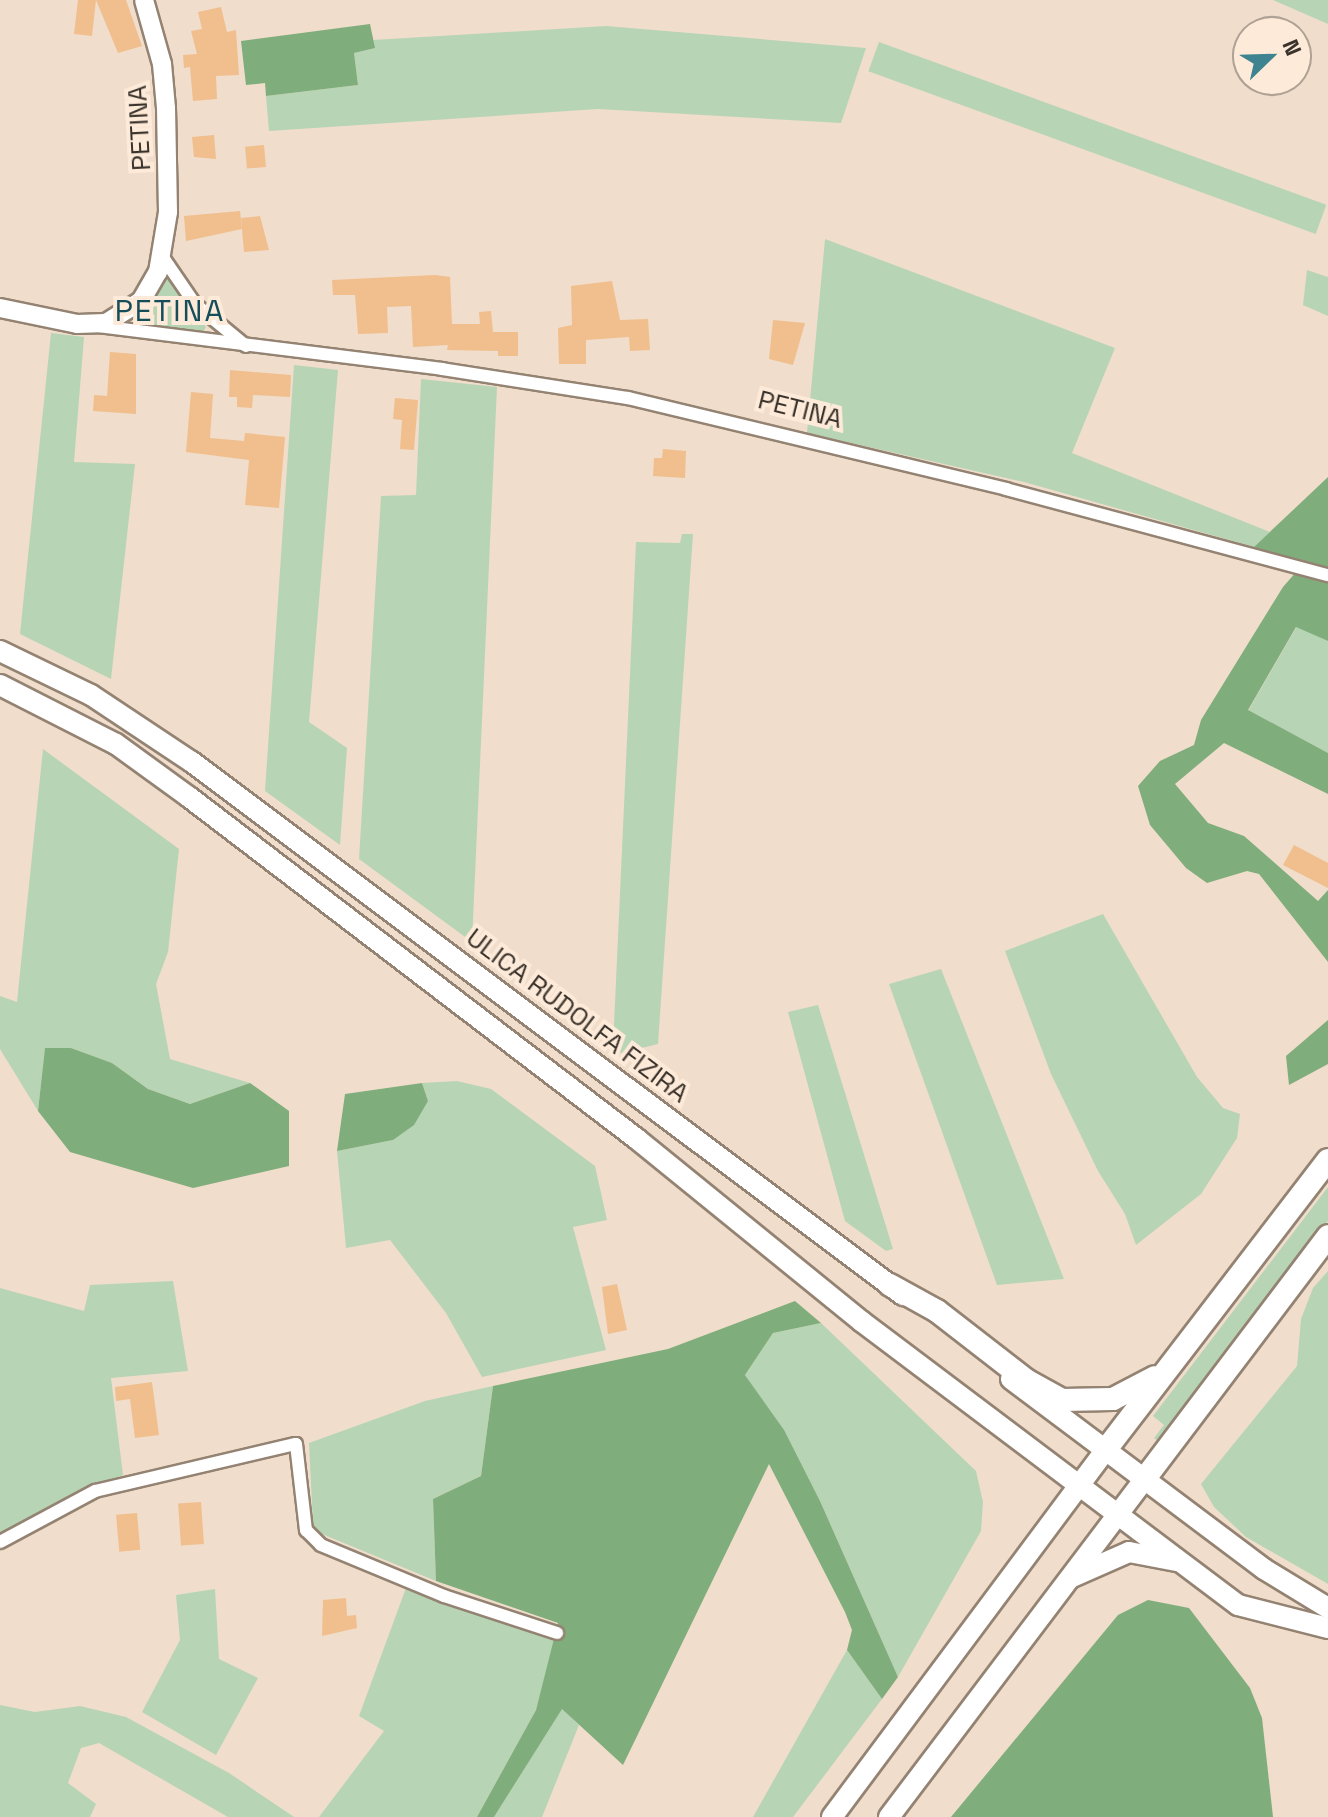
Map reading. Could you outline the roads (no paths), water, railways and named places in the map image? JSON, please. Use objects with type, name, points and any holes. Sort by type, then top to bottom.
[{"type":"highway","points":[[1104,1452],[1328,1160]]},
{"type":"highway","points":[[1143,1481],[1328,1236]]},
{"type":"highway","points":[[890,1285],[937,1311],[1026,1380],[1062,1400],[1113,1399],[1170,1368]]},
{"type":"main road","name":"ULICA RUDOLFA FIZIRA","points":[[0,651],[91,695],[192,762],[890,1285],[1104,1452],[1264,1569],[1328,1608]]},
{"type":"main road","points":[[0,685],[116,744],[189,797],[637,1139],[861,1321],[1081,1483],[1238,1605],[1258,1614],[1328,1628]]},
{"type":"main road","points":[[832,1817],[1104,1452]]},
{"type":"main road","points":[[889,1817],[1143,1481]]},
{"type":"main road","points":[[1068,1579],[1129,1552],[1190,1566]]},
{"type":"street","name":"PETINA","points":[[91,325],[118,319],[141,301],[162,256],[168,212],[165,84],[144,0]]},
{"type":"street","points":[[162,256],[195,304],[249,347]]},
{"type":"street","name":"PETINA","points":[[0,308],[91,325],[456,371],[642,401],[1037,496],[1328,575]]},
{"type":"street","points":[[0,1542],[95,1491],[296,1444],[306,1530],[321,1545],[456,1600],[557,1633]]},
{"type":"district","name":"PETINA","points":[[170,311]]}]
